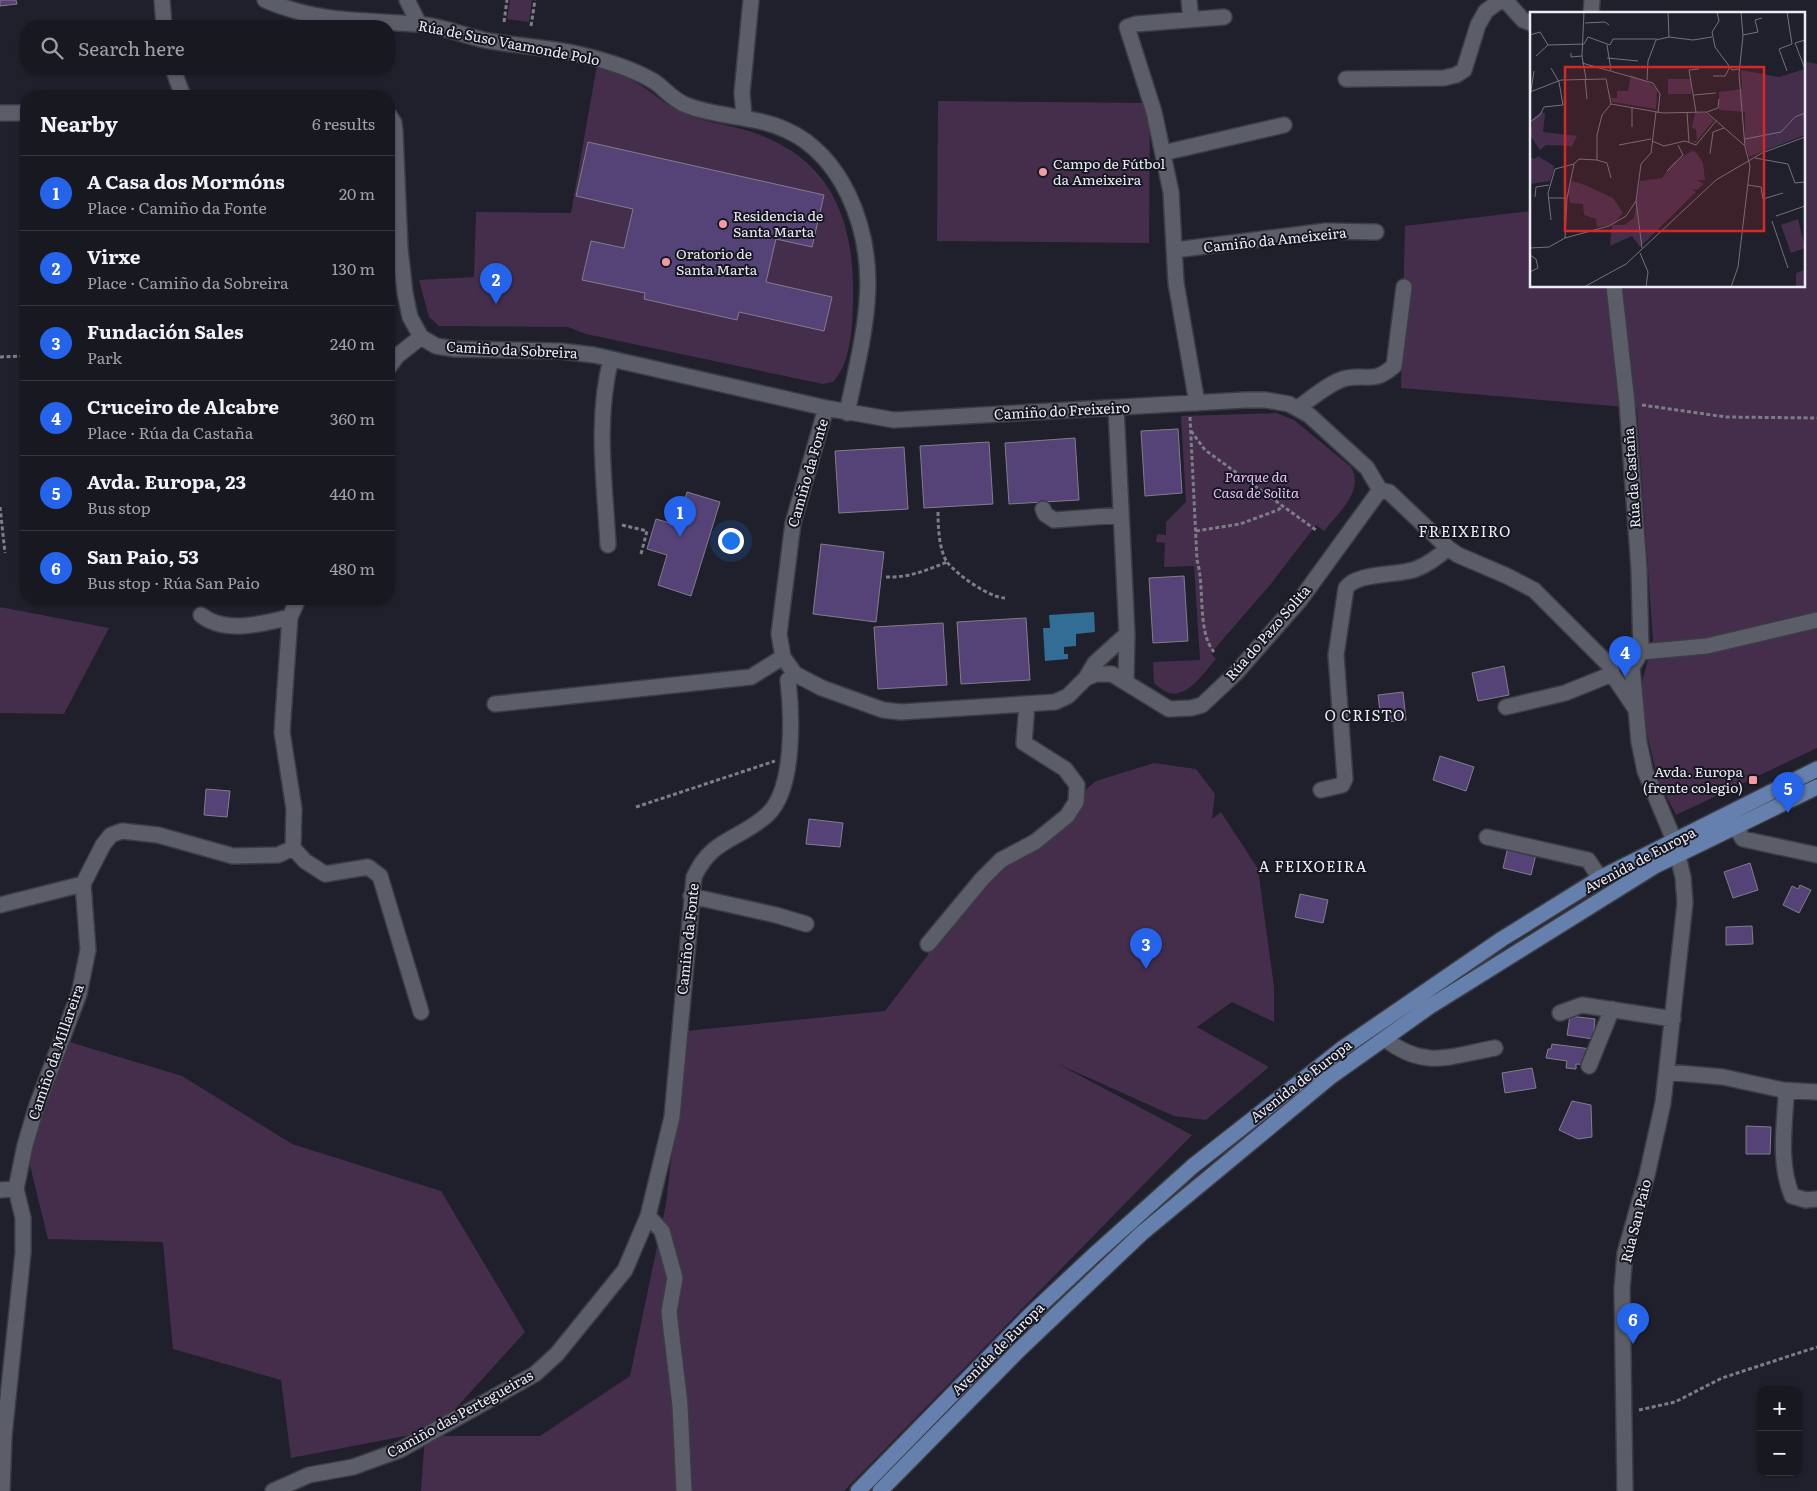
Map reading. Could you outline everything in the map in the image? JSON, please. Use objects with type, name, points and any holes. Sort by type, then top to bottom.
[{"type":"main road","name":"Avenida de Europa","points":[[880,1491],[1019,1350],[1142,1233],[1322,1084],[1429,1007],[1675,847],[1817,769]]},
{"type":"main road","name":"Avenida de Europa","points":[[858,1491],[1031,1314],[1193,1166],[1373,1026],[1502,939],[1600,878],[1675,847],[1735,826],[1817,787]]},
{"type":"street","points":[[162,0],[164,20]]},
{"type":"street","name":"Rúa de Suso Vaamonde Polo","points":[[265,0],[305,15],[345,20]]},
{"type":"street","points":[[407,0],[419,24]]},
{"type":"street","points":[[744,117],[742,93],[751,0]]},
{"type":"street","points":[[1189,0],[1191,19]]},
{"type":"street","points":[[1346,79],[1444,78],[1456,75],[1464,70],[1478,25],[1486,11],[1503,0],[1523,20],[1530,23]]},
{"type":"street","points":[[1193,408],[1176,284],[1171,192],[1154,112],[1127,27],[1136,24],[1224,16]]},
{"type":"street","name":"Rúa de Suso Vaamonde Polo","points":[[395,23],[419,24],[486,40],[586,56],[639,73],[657,84],[672,98],[686,105],[744,117],[787,130],[818,150],[840,178],[859,217],[866,244],[869,293],[858,363],[847,413]]},
{"type":"street","points":[[175,75],[181,90]]},
{"type":"street","points":[[0,113],[20,113]]},
{"type":"street","points":[[1163,153],[1284,125]]},
{"type":"street","points":[[395,132],[400,249],[405,294],[410,317],[421,337],[395,359]]},
{"type":"street","name":"Camiño da Ameixeira","points":[[1175,250],[1326,231],[1376,232]]},
{"type":"street","points":[[1298,408],[1346,378],[1367,379],[1382,375],[1394,366],[1404,287]]},
{"type":"street","name":"Rúa da Castaña","points":[[1614,288],[1626,403],[1638,569],[1641,652]]},
{"type":"street","name":"Camiño da Sobreira","points":[[421,337],[436,346],[456,349],[561,351],[611,359],[826,408]]},
{"type":"street","points":[[608,545],[601,449],[603,403],[611,359]]},
{"type":"street","name":"Camiño do Freixeiro","points":[[826,408],[894,420],[1116,408],[1193,408],[1266,400],[1289,404],[1309,415],[1367,468],[1380,490],[1388,492],[1448,548],[1458,555],[1534,590],[1612,670],[1635,708]]},
{"type":"street","name":"Camiño da Fonte","points":[[826,408],[793,523],[779,634],[782,657],[794,674],[822,688],[883,710],[901,712],[1055,702],[1068,696],[1086,678]]},
{"type":"street","points":[[1116,408],[1127,634],[1126,681]]},
{"type":"street","name":"Rúa do Pazo Solita","points":[[1086,678],[1096,674],[1112,674],[1169,709],[1191,708],[1211,698],[1300,600],[1380,490]]},
{"type":"street","points":[[1043,509],[1045,514],[1054,520],[1120,515]]},
{"type":"street","points":[[1321,790],[1342,785],[1346,779],[1336,655],[1346,588],[1354,580],[1414,570],[1434,561],[1448,548]]},
{"type":"street","points":[[295,605],[290,617],[282,732],[294,809],[293,848],[305,861],[325,874],[368,867],[380,876],[421,1012]]},
{"type":"street","points":[[201,615],[209,621],[223,625],[252,625],[290,617]]},
{"type":"street","points":[[1675,847],[1645,771],[1635,708],[1632,667],[1641,652],[1707,646],[1817,620]]},
{"type":"street","points":[[1086,678],[1095,663],[1127,634]]},
{"type":"street","points":[[495,704],[751,677],[782,657]]},
{"type":"street","points":[[1506,707],[1565,693],[1622,665],[1632,667]]},
{"type":"street","name":"Camiño da Fonte","points":[[648,1216],[672,1117],[694,878],[700,864],[712,849],[767,815],[778,802],[788,757],[790,732],[788,680],[794,674]]},
{"type":"street","points":[[928,944],[982,879],[1001,860],[1035,842],[1067,816],[1076,802],[1077,785],[1065,769],[1024,743],[1027,704]]},
{"type":"street","points":[[1735,826],[1743,839],[1817,855]]},
{"type":"street","points":[[0,905],[83,884],[103,845],[111,835],[122,831],[158,835],[233,856],[278,855],[293,848]]},
{"type":"street","points":[[1487,837],[1588,860],[1600,878]]},
{"type":"street","name":"Rúa San Paio","points":[[1625,1491],[1622,1289],[1625,1253],[1649,1168],[1663,1103],[1667,1072],[1685,903],[1683,877],[1675,847]]},
{"type":"street","name":"Camiño da Millareira","points":[[2,1491],[4,1436],[23,1253],[23,1218],[16,1189],[25,1145],[37,1104],[79,994],[88,950],[83,884]]},
{"type":"street","points":[[691,896],[776,915],[806,924]]},
{"type":"street","points":[[1560,1014],[1582,1005],[1673,1019]]},
{"type":"street","points":[[1589,1066],[1612,1009]]},
{"type":"street","points":[[1385,1039],[1400,1051],[1415,1058],[1433,1060],[1495,1048]]},
{"type":"street","points":[[1667,1072],[1723,1077],[1783,1090],[1817,1092]]},
{"type":"street","points":[[1783,1090],[1786,1097],[1783,1145],[1787,1183],[1792,1196],[1806,1200],[1817,1199]]},
{"type":"street","points":[[0,1190],[16,1189]]},
{"type":"street","points":[[648,1216],[662,1231],[675,1278],[669,1312],[680,1406],[684,1491]]},
{"type":"street","name":"Camiño das Pertegueiras","points":[[273,1491],[309,1475],[353,1467],[400,1450],[535,1374],[556,1354],[625,1270],[648,1216]]},
{"type":"path","points":[[504,22],[507,0]]},
{"type":"path","points":[[531,26],[535,0]]},
{"type":"path","points":[[0,357],[20,356]]},
{"type":"path","points":[[1626,403],[1726,417],[1817,418]]},
{"type":"path","points":[[1193,408],[1190,431],[1205,638],[1214,652]]},
{"type":"path","points":[[1190,431],[1205,450],[1316,530]]},
{"type":"path","points":[[1196,531],[1240,524],[1278,510],[1283,506]]},
{"type":"path","points":[[0,507],[5,553]]},
{"type":"path","points":[[938,512],[943,551],[947,562],[993,597],[1005,598]]},
{"type":"path","points":[[607,521],[647,531],[641,554]]},
{"type":"path","points":[[886,576],[914,575],[947,562]]},
{"type":"path","points":[[636,807],[764,763],[788,757]]},
{"type":"path","points":[[1624,1414],[1675,1402],[1722,1378],[1817,1347]]},
{"type":"green space","points":[[510,0],[532,0],[529,22],[507,19]]},
{"type":"green space","points":[[1804,61],[1817,64],[1817,748],[1676,815],[1658,780],[1646,730],[1641,686],[1653,641],[1637,408],[1401,388],[1405,226],[1530,211],[1530,288],[1804,288]]},
{"type":"green space","points":[[597,65],[630,79],[673,108],[688,115],[752,132],[779,143],[801,158],[818,175],[832,194],[842,216],[849,241],[852,267],[852,329],[848,353],[839,374],[833,382],[823,384],[586,334],[568,327],[439,326],[429,317],[419,280],[474,277],[476,212],[571,213]]},
{"type":"green space","name":"Campo de Fútbol da Ameixeira","points":[[938,101],[1150,103],[1149,243],[937,241]]},
{"type":"green space","name":"Parque da Casa de Solita","points":[[1276,413],[1294,420],[1351,467],[1355,485],[1352,493],[1348,501],[1324,531],[1316,525],[1270,585],[1211,653],[1216,659],[1201,677],[1188,689],[1174,694],[1167,692],[1154,683],[1153,662],[1200,660],[1194,566],[1164,567],[1165,543],[1156,542],[1157,534],[1166,535],[1166,522],[1186,502],[1181,416]]},
{"type":"green space","points":[[0,607],[109,628],[64,714],[0,713]]},
{"type":"green space","points":[[1154,763],[1196,769],[1215,794],[1212,819],[1221,812],[1258,869],[1274,987],[1274,1022],[1232,1002],[1197,1027],[1269,1067],[1206,1120],[1174,1116],[1058,1064],[1192,1135],[844,1491],[421,1491],[425,1436],[540,1436],[630,1376],[666,1204],[686,1031],[885,1011],[997,864],[1096,781]]},
{"type":"green space","points":[[63,1040],[182,1076],[292,1144],[441,1191],[525,1332],[436,1430],[291,1458],[281,1380],[173,1349],[163,1242],[48,1239],[25,1145]]},
{"type":"water","points":[[1094,612],[1095,632],[1076,634],[1076,646],[1064,647],[1064,654],[1068,654],[1068,659],[1045,661],[1043,628],[1050,628],[1049,615]]},
{"type":"building","points":[[0,0],[16,0],[17,4],[0,6]]},
{"type":"building","name":"Residencia de Santa Marta","points":[[588,142],[824,195],[812,247],[776,239],[766,282],[832,297],[824,331],[739,312],[737,320],[644,299],[645,293],[582,280],[591,241],[624,248],[633,209],[576,196]]},
{"type":"building","points":[[1178,429],[1182,493],[1145,496],[1141,431]]},
{"type":"building","points":[[1075,438],[1079,500],[1009,504],[1005,443]]},
{"type":"building","points":[[989,442],[993,504],[924,508],[920,446]]},
{"type":"building","points":[[904,447],[908,509],[839,513],[835,451]]},
{"type":"building","points":[[687,492],[720,502],[691,596],[658,585],[667,555],[647,549],[656,519],[677,525]]},
{"type":"building","points":[[821,544],[884,552],[876,622],[813,614]]},
{"type":"building","points":[[1184,576],[1188,641],[1153,643],[1149,578]]},
{"type":"building","points":[[1026,618],[1030,680],[961,684],[957,622]]},
{"type":"building","points":[[943,623],[947,685],[878,689],[874,627]]},
{"type":"building","points":[[1504,666],[1509,695],[1478,701],[1472,673]]},
{"type":"building","points":[[1403,692],[1406,720],[1387,722],[1386,711],[1380,712],[1378,695]]},
{"type":"building","points":[[1440,756],[1474,767],[1466,791],[1433,780]]},
{"type":"building","points":[[206,789],[230,791],[227,817],[204,815]]},
{"type":"building","points":[[809,819],[843,823],[840,847],[806,844]]},
{"type":"building","points":[[1508,847],[1536,854],[1531,875],[1503,868]]},
{"type":"building","points":[[1750,863],[1758,890],[1733,898],[1724,872]]},
{"type":"building","points":[[1800,885],[1811,890],[1799,913],[1783,905],[1792,886],[1798,889]]},
{"type":"building","points":[[1300,894],[1328,900],[1323,923],[1295,917]]},
{"type":"building","points":[[1752,926],[1753,944],[1726,945],[1726,927]]},
{"type":"building","points":[[1570,1016],[1595,1019],[1593,1039],[1567,1035]]},
{"type":"building","points":[[1552,1044],[1591,1049],[1589,1065],[1576,1064],[1576,1069],[1566,1068],[1567,1061],[1546,1058],[1548,1049],[1551,1049]]},
{"type":"building","points":[[1532,1068],[1536,1088],[1505,1093],[1502,1073]]},
{"type":"building","points":[[1572,1101],[1591,1105],[1592,1137],[1578,1139],[1559,1130]]},
{"type":"building","points":[[1746,1126],[1771,1127],[1770,1154],[1746,1154]]},
{"type":"place","name":"Campo de Fútbol da Ameixeira","points":[[1043,172]]},
{"type":"place","name":"Residencia de Santa Marta","points":[[723,224]]},
{"type":"place","name":"Oratorio de Santa Marta","points":[[666,262]]},
{"type":"place","name":"Virxe","points":[[496,304]]},
{"type":"place","name":"A Casa dos Mormóns","points":[[680,537]]},
{"type":"place","name":"Cruceiro de Alcabre","points":[[1625,677]]},
{"type":"place","name":"Avda. Europa (frente colegio)","points":[[1753,780]]},
{"type":"place","name":"Avda. Europa, 23","points":[[1788,813]]},
{"type":"place","name":"Fundación Sales","points":[[1146,969]]},
{"type":"place","name":"San Paio, 53","points":[[1633,1344]]},
{"type":"district","name":"FREIXEIRO","points":[[1465,532]]},
{"type":"district","name":"O CRISTO","points":[[1365,716]]},
{"type":"district","name":"A FEIXOEIRA","points":[[1313,867]]}]
